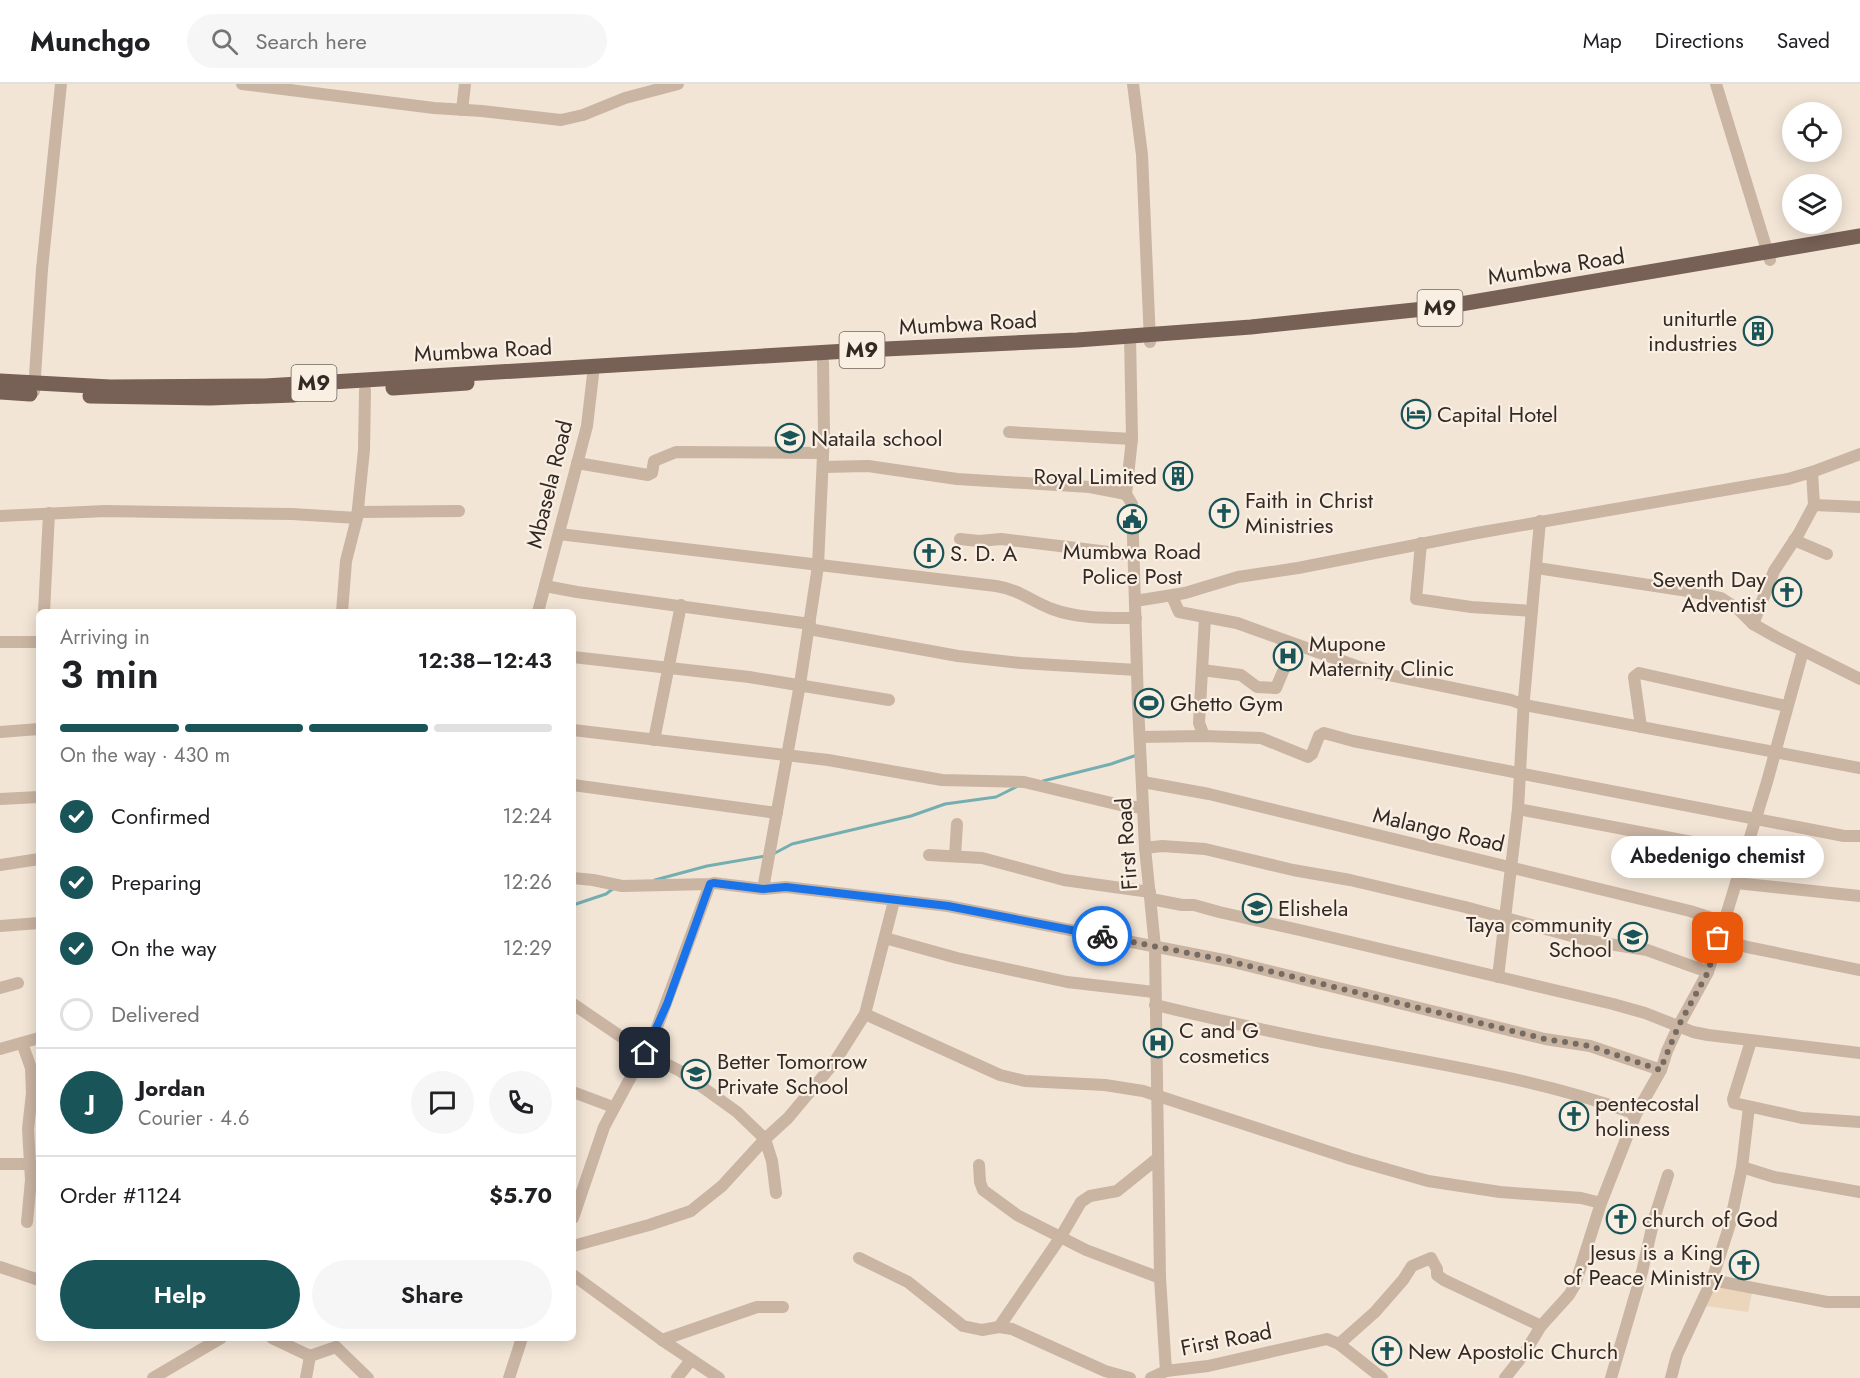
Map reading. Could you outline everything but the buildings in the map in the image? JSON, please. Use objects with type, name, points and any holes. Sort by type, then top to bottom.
[{"type":"main road","name":"Mumbwa Road","points":[[1769,256],[1860,236]]},
{"type":"main road","name":"Mumbwa Road","points":[[0,381],[34,389],[189,399],[253,397],[594,371],[1149,339],[1443,307],[1686,267],[1860,245]]},
{"type":"main road","name":"Mumbwa Road","points":[[0,392],[34,389],[265,386],[823,362],[1130,339]]},
{"type":"street","points":[[34,389],[42,269],[61,84]]},
{"type":"street","points":[[242,84],[434,108],[561,120],[583,115],[625,98],[678,84]]},
{"type":"street","points":[[462,110],[465,84]]},
{"type":"street","points":[[1133,84],[1142,155],[1149,339]]},
{"type":"street","points":[[1716,84],[1769,256]]},
{"type":"street","name":"First Road","points":[[1130,339],[1132,439],[1126,494],[1132,504],[1145,848],[1155,947],[1160,1278],[1171,1371],[1208,1366],[1327,1339],[1339,1344]]},
{"type":"street","points":[[763,889],[810,627],[818,566],[823,467],[823,362]]},
{"type":"street","name":"Mbasela Road","points":[[539,609],[587,426],[594,371]]},
{"type":"street","points":[[342,609],[346,561],[357,515],[364,450],[365,390]]},
{"type":"street","points":[[1009,432],[1132,439]]},
{"type":"street","points":[[577,463],[648,475],[652,473],[654,461],[676,452],[823,453]]},
{"type":"street","points":[[1136,601],[1172,596],[1238,577],[1708,494],[1812,472],[1860,454]]},
{"type":"street","points":[[823,467],[868,466],[957,479],[1090,487],[1126,494]]},
{"type":"street","points":[[1753,624],[1771,578],[1814,505],[1812,472]]},
{"type":"street","points":[[1814,505],[1860,507]]},
{"type":"street","points":[[0,516],[105,511],[357,515],[459,511]]},
{"type":"street","points":[[44,609],[49,513]]},
{"type":"street","points":[[1498,977],[1518,809],[1524,705],[1540,522]]},
{"type":"street","points":[[559,534],[996,586],[1016,590],[1050,608],[1069,614],[1136,618]]},
{"type":"street","points":[[960,539],[979,541],[1001,539],[1134,555]]},
{"type":"street","points":[[1794,540],[1827,554]]},
{"type":"street","points":[[1421,543],[1416,599],[1471,607],[1532,611]]},
{"type":"street","points":[[1537,568],[1711,594],[1730,603],[1753,624],[1860,679]]},
{"type":"street","points":[[545,586],[681,605],[968,658],[1137,669]]},
{"type":"street","points":[[1172,596],[1179,612],[1237,622],[1371,670],[1511,700],[1524,705],[1775,750],[1860,768]]},
{"type":"street","points":[[654,740],[681,605]]},
{"type":"street","points":[[1204,735],[1199,723],[1205,618]]},
{"type":"street","points":[[0,642],[36,642]]},
{"type":"street","points":[[1504,1378],[1524,1354],[1541,1326],[1575,1286],[1601,1203],[1636,1114],[1660,1070],[1679,1025],[1708,972],[1737,883],[1803,651]]},
{"type":"street","points":[[576,657],[800,684],[889,700]]},
{"type":"street","points":[[1202,670],[1241,675],[1257,687],[1276,688],[1284,669]]},
{"type":"street","points":[[1641,727],[1634,677],[1639,673],[1786,706]]},
{"type":"street","points":[[0,732],[36,729]]},
{"type":"street","points":[[576,730],[847,763],[942,780],[1024,783],[1143,808]]},
{"type":"street","points":[[1140,736],[1204,735],[1261,738],[1308,757],[1312,754],[1319,736],[1324,733],[1353,741],[1844,836],[1860,836]]},
{"type":"street","name":"Malango Road","points":[[1143,782],[1209,794],[1690,911],[1724,922]]},
{"type":"street","points":[[576,785],[777,813]]},
{"type":"street","points":[[0,799],[36,797]]},
{"type":"street","points":[[1518,809],[1746,852]]},
{"type":"street","points":[[955,856],[957,824]]},
{"type":"street","points":[[1145,848],[1204,849],[1350,880],[1465,907],[1590,941],[1647,950],[1708,972]]},
{"type":"street","points":[[929,855],[982,858],[1064,880],[1151,895],[1182,905],[1194,905],[1613,1004],[1679,1025],[1693,1032],[1860,1053]]},
{"type":"street","points":[[0,865],[36,859]]},
{"type":"street","points":[[576,878],[622,886],[720,883],[763,889],[786,887],[948,906],[1275,972],[1545,1039],[1590,1046],[1660,1070]]},
{"type":"street","points":[[1737,883],[1860,896]]},
{"type":"street","points":[[576,1209],[604,1127],[613,1107],[645,1053],[667,1004],[710,884]]},
{"type":"street","points":[[576,1245],[649,1225],[690,1210],[722,1186],[765,1139],[789,1118],[834,1063],[865,1014],[894,901]]},
{"type":"street","points":[[0,926],[36,923]]},
{"type":"street","points":[[885,938],[957,958],[1067,982],[1155,992]]},
{"type":"street","points":[[1718,938],[1747,947],[1860,970]]},
{"type":"street","points":[[0,988],[18,983]]},
{"type":"street","points":[[1155,1005],[1335,1045],[1540,1085],[1605,1102],[1636,1114]]},
{"type":"street","points":[[576,1006],[645,1053],[680,1071],[722,1100],[765,1139],[772,1161],[776,1193]]},
{"type":"street","points":[[865,1014],[1000,1075],[1025,1081],[1105,1085],[1156,1094],[1351,1159],[1428,1181],[1500,1192],[1581,1198],[1601,1203]]},
{"type":"street","points":[[0,1049],[36,1039]]},
{"type":"street","points":[[1751,1041],[1733,1099],[1734,1103],[1802,1118],[1860,1122]]},
{"type":"street","points":[[22,1043],[31,1068],[32,1093],[28,1129],[30,1164],[27,1222]]},
{"type":"street","points":[[576,1093],[613,1107]]},
{"type":"street","points":[[1671,1378],[1677,1355],[1712,1280],[1730,1224],[1742,1167],[1749,1107]]},
{"type":"street","points":[[999,1327],[1060,1238],[1081,1202],[1090,1196],[1117,1191],[1158,1158]]},
{"type":"street","points":[[0,1164],[30,1164]]},
{"type":"street","points":[[979,1165],[980,1182],[988,1195],[1017,1215],[1086,1250],[1160,1278]]},
{"type":"street","points":[[1742,1167],[1774,1177],[1860,1192]]},
{"type":"street","points":[[1611,1378],[1668,1175]]},
{"type":"street","points":[[859,1258],[908,1282],[963,1326],[982,1330],[999,1327],[1023,1332],[1105,1371],[1130,1378]]},
{"type":"street","points":[[1382,1378],[1339,1344],[1375,1312],[1412,1266],[1431,1258],[1437,1269],[1437,1275],[1444,1280],[1541,1326]]},
{"type":"street","points":[[0,1267],[36,1279]]},
{"type":"street","points":[[576,1277],[662,1340],[720,1378]]},
{"type":"street","points":[[1712,1280],[1827,1302],[1860,1302]]},
{"type":"street","points":[[662,1340],[757,1307],[783,1307]]},
{"type":"street","points":[[153,1378],[216,1341]]},
{"type":"street","points":[[278,1341],[310,1356]]},
{"type":"street","points":[[509,1378],[521,1341]]},
{"type":"street","points":[[310,1356],[337,1343],[368,1378]]},
{"type":"street","points":[[306,1378],[310,1356]]},
{"type":"street","points":[[677,1378],[691,1360]]},
{"type":"street","points":[[1151,1378],[1171,1371],[1190,1378]]},
{"type":"shaded area","points":[[1712,1280],[1753,1288],[1748,1312],[1700,1305]]},
{"type":"waterway","points":[[1043,781],[1137,755]]},
{"type":"waterway","points":[[775,853],[792,844],[911,816],[945,804],[996,797],[1016,787]]},
{"type":"waterway","points":[[655,880],[707,866],[766,856]]},
{"type":"waterway","points":[[576,904],[606,894],[614,888]]},
{"type":"way so far","points":[[1102,936],[1229,961],[1545,1039],[1590,1046],[1660,1070],[1679,1025],[1708,972],[1718,938]]},
{"type":"place","name":"uniturtle industries","points":[[1758,331]]},
{"type":"place","name":"Capital Hotel","points":[[1416,414]]},
{"type":"place","name":"Nataila school","points":[[790,438]]},
{"type":"place","name":"Royal Limited","points":[[1178,476]]},
{"type":"place","name":"Faith in Christ Ministries","points":[[1224,513]]},
{"type":"place","name":"Mumbwa Road Police Post","points":[[1132,519]]},
{"type":"place","name":"S. D. A","points":[[929,553]]},
{"type":"place","name":"Seventh Day Adventist","points":[[1787,592]]},
{"type":"place","name":"Mupone Maternity Clinic","points":[[1288,656]]},
{"type":"place","name":"Ghetto Gym","points":[[1149,703]]},
{"type":"place","name":"Elishela","points":[[1257,908]]},
{"type":"place","name":"Taya community School","points":[[1633,937]]},
{"type":"place","name":"Abedenigo chemist","points":[[1718,938]]},
{"type":"place","name":"C and G cosmetics","points":[[1158,1043]]},
{"type":"place","name":"Better Tomorrow Private School","points":[[696,1074]]},
{"type":"place","name":"pentecostal holiness","points":[[1574,1116]]},
{"type":"place","name":"church of God","points":[[1621,1219]]},
{"type":"place","name":"Jesus is a King of Peace Ministry","points":[[1744,1265]]},
{"type":"place","name":"New Apostolic Church","points":[[1387,1351]]},
{"type":"route","points":[[645,1053],[667,1004],[710,884],[763,889],[786,887],[935,904],[1102,936]]}]
